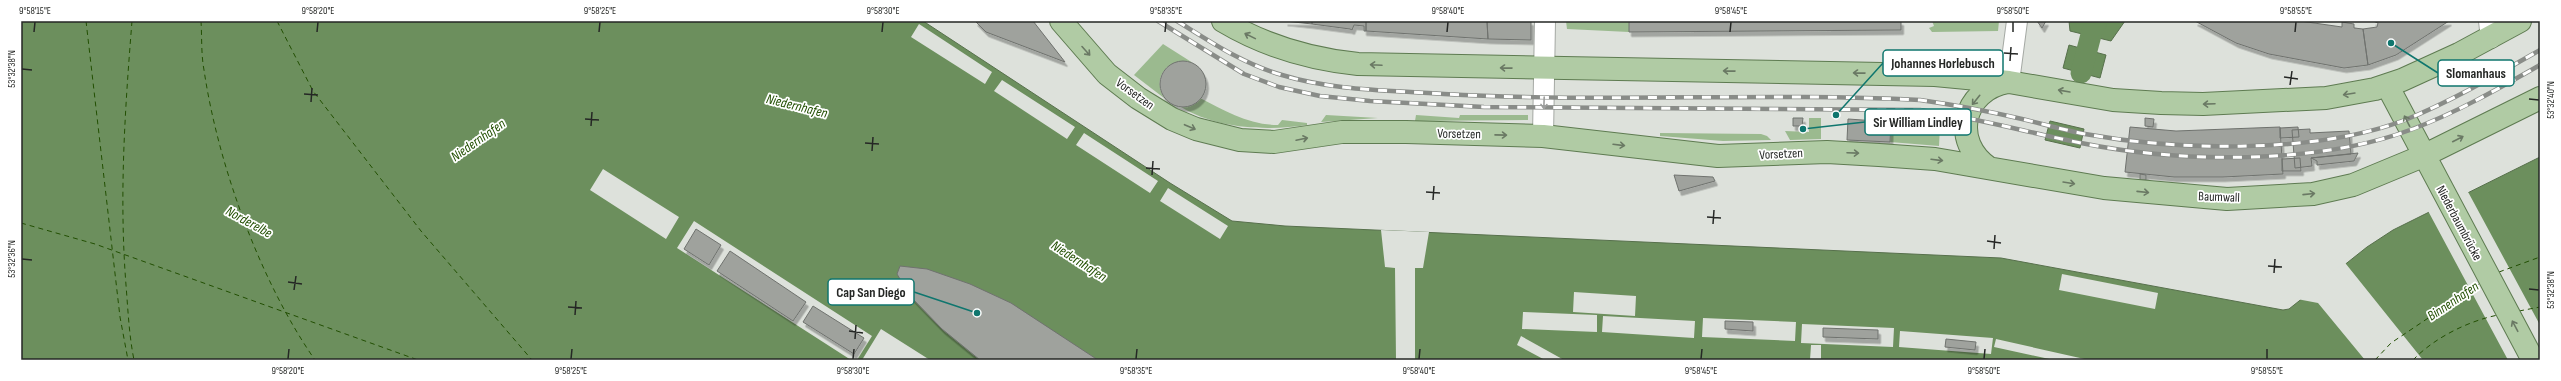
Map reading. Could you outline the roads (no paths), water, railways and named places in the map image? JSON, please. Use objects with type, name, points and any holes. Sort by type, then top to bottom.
[{"type":"main road","name":"Vorsetzen","points":[[1061,21],[1086,51],[1124,88],[1172,119],[1219,136],[1274,142],[1342,132],[1543,136],[1718,156],[1828,152],[1898,156]]},
{"type":"main road","points":[[1223,21],[1265,44],[1332,62],[1395,66],[1906,74],[2009,82],[2090,96],[2168,103],[2257,103],[2326,98],[2387,85],[2416,74],[2490,29],[2520,21]]},
{"type":"main road","points":[[1989,168],[1976,158],[1968,145],[1965,127],[1967,118],[1970,108],[1982,93],[2000,84],[2009,82]]},
{"type":"main road","name":"Niederbaumbrücke","points":[[2387,85],[2409,124],[2423,156],[2533,360]]},
{"type":"main road","name":"Baumwall","points":[[1898,156],[1935,159],[2104,188],[2226,199],[2313,194],[2353,185],[2423,156],[2532,102]]},
{"type":"street","points":[[1543,136],[1545,69],[1544,21]]},
{"type":"street","points":[[2009,82],[2017,21]]},
{"type":"water","points":[[21,21],[923,21],[1170,183],[1232,221],[1285,226],[2001,258],[2283,310],[2289,309],[2367,247],[2393,230],[2540,157],[2540,360],[21,360]]},
{"type":"water","points":[[2069,21],[2125,21],[2111,41],[2070,31]]},
{"type":"water","points":[[2069,45],[2106,55],[2100,78],[2063,68]]},
{"type":"water","points":[[2050,121],[2084,129],[2080,148],[2045,140]]},
{"type":"waterway","points":[[2081,73],[2092,31],[2097,21]]},
{"type":"railway","points":[[1158,21],[1244,74],[1279,87],[1320,96],[1370,101],[1484,107],[1920,110],[2120,150],[2204,157],[2290,155],[2332,150],[2373,141],[2410,130],[2444,116],[2493,92],[2540,65]]},
{"type":"railway","points":[[1177,21],[1228,52],[1254,65],[1282,75],[1342,87],[1504,97],[1801,97],[1920,100],[1997,113],[2069,131],[2122,140],[2204,146],[2289,144],[2331,139],[2370,131],[2405,120],[2440,105],[2540,50]]},
{"type":"place","name":"Slomanhaus","points":[[2391,43]]},
{"type":"place","name":"Johannes Horlebusch","points":[[1836,115]]},
{"type":"place","name":"Sir William Lindley","points":[[1803,129]]},
{"type":"place","name":"Cap San Diego","points":[[977,313]]},
{"type":"water label","name":"Niedernhafen","points":[[797,106]]},
{"type":"water label","name":"Niedernhafen","points":[[478,140]]},
{"type":"water label","name":"Norderelbe","points":[[249,222]]},
{"type":"water label","name":"Niedernhafen","points":[[1079,261]]},
{"type":"water label","name":"Binnenhafen","points":[[2453,301]]}]
